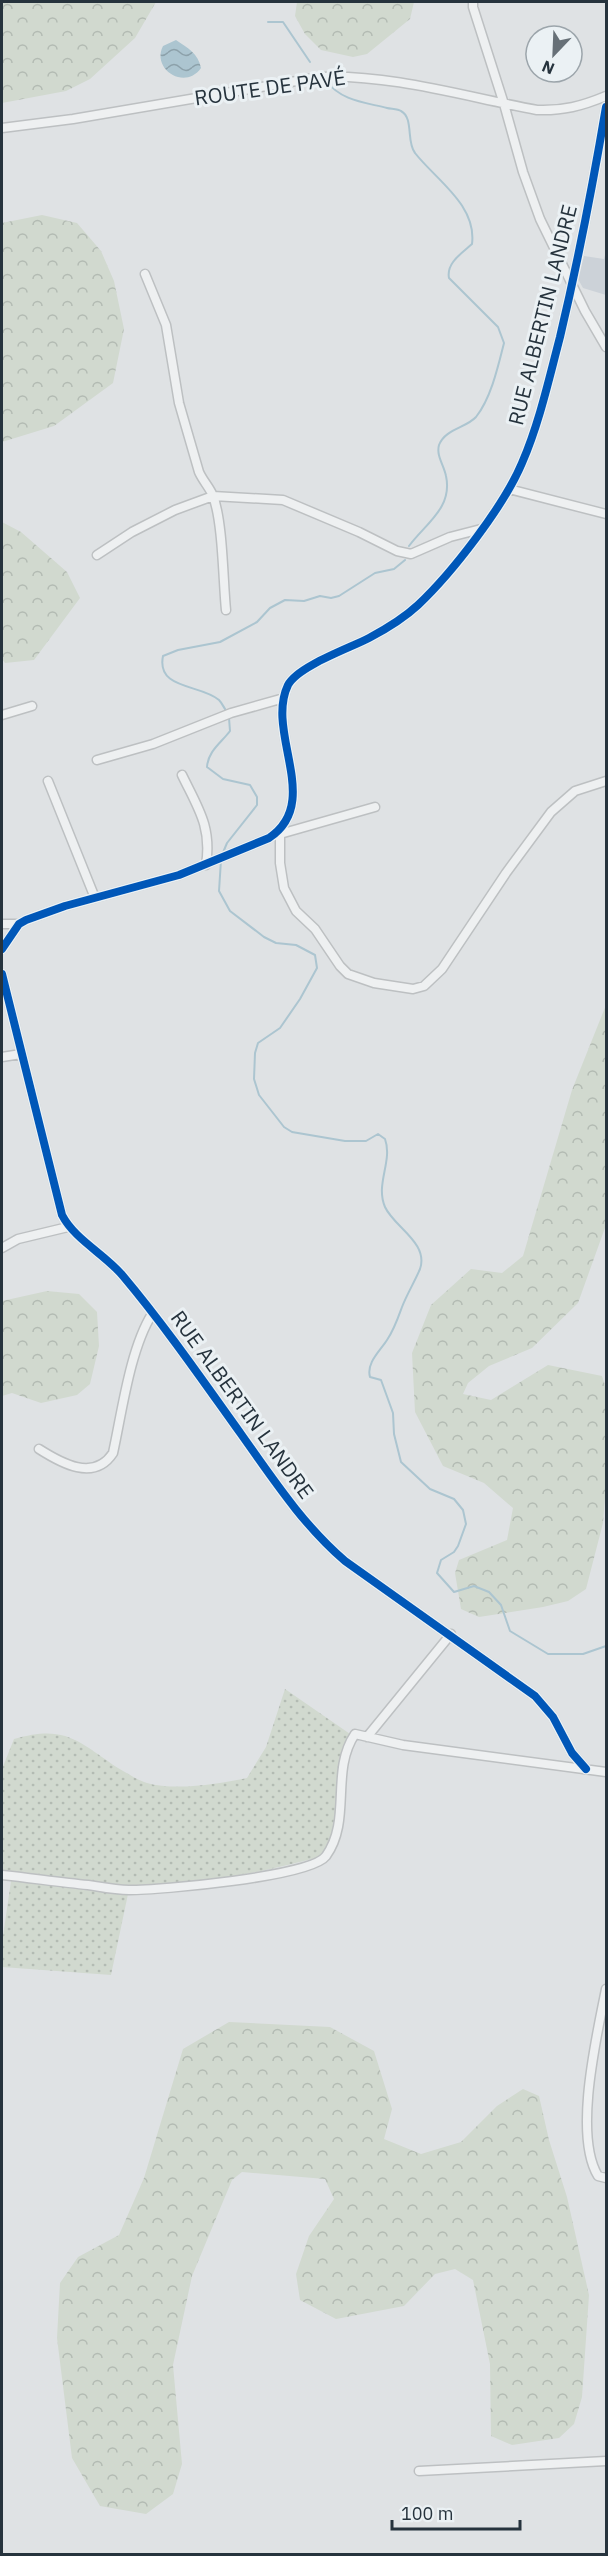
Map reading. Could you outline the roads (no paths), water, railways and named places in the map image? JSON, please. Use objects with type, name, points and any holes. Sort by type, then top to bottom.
[{"type":"street","points":[[473,2],[523,172],[540,219],[573,282],[585,311],[606,347]]},
{"type":"street","name":"ROUTE DE PAVÉ","points":[[2,128],[73,119],[320,77],[349,76],[385,80],[537,110],[561,111],[579,108],[606,96]]},
{"type":"street","name":"RUE ALBERTIN LANDRE","points":[[284,698],[289,684],[296,676],[332,654],[368,639],[418,605],[441,581],[509,489],[523,463],[549,381],[592,194],[606,106]]},
{"type":"street","points":[[145,274],[165,325],[178,404],[203,483],[213,496],[219,528],[226,610]]},
{"type":"street","points":[[509,489],[606,514]]},
{"type":"street","points":[[98,555],[132,532],[175,510],[213,496],[283,500],[359,532],[397,551],[411,554],[450,537],[481,529]]},
{"type":"street","points":[[97,760],[153,744],[231,713],[284,698],[282,712],[284,730],[294,786],[291,804],[280,833],[281,876],[289,897],[296,911],[315,929],[348,974],[390,987],[413,989],[424,986],[442,969],[506,873],[551,812],[575,791],[606,781]]},
{"type":"street","points":[[2,715],[32,706]]},
{"type":"street","points":[[182,775],[207,832],[209,863]]},
{"type":"street","points":[[48,781],[95,898]]},
{"type":"street","points":[[2,924],[19,924],[95,898],[179,875],[235,854],[280,833],[375,807]]},
{"type":"street","points":[[2,949],[19,924]]},
{"type":"street","name":"RUE ALBERTIN LANDRE","points":[[2,974],[62,1215],[68,1227],[118,1270],[309,1526],[345,1561],[451,1634],[535,1696],[553,1717],[572,1753],[586,1769]]},
{"type":"street","points":[[2,1057],[21,1054]]},
{"type":"street","points":[[2,1248],[18,1239],[68,1227]]},
{"type":"street","points":[[39,1449],[66,1466],[98,1467],[107,1462],[113,1453],[137,1349],[152,1314]]},
{"type":"street","points":[[368,1737],[451,1634]]},
{"type":"street","points":[[2,1875],[128,1890],[210,1884],[297,1871],[324,1858],[339,1832],[343,1762],[349,1743],[355,1734],[403,1745],[606,1772]]},
{"type":"street","points":[[606,1989],[592,2058],[589,2105],[589,2141],[595,2171],[598,2176],[606,2178]]},
{"type":"street","points":[[419,2471],[606,2461]]},
{"type":"water","points":[[176,40],[192,51],[198,58],[201,68],[187,78],[172,74],[162,62],[163,46]]},
{"type":"waterway","points":[[268,22],[283,22],[310,62]]},
{"type":"waterway","points":[[326,81],[346,97],[398,110],[405,114],[409,124],[412,148],[462,205],[472,230],[472,244],[452,263],[449,278],[498,327],[504,343],[486,401],[476,417],[446,435],[439,445],[439,457],[446,476],[445,497],[436,515],[409,546]]},
{"type":"waterway","points":[[227,712],[219,700],[211,695],[182,685],[166,675],[163,656],[178,650],[220,642],[257,622],[270,608],[285,600],[304,601],[320,596],[331,598],[339,596],[375,573],[394,569],[405,560]]},
{"type":"waterway","points":[[222,855],[227,843],[257,805],[257,797],[250,785],[223,779],[207,767],[212,752],[230,731],[229,718]]},
{"type":"waterway","points":[[221,860],[219,891],[230,911],[264,937],[276,943],[296,945],[315,955],[317,968],[300,999],[280,1028],[258,1043],[255,1053],[254,1079],[259,1095],[284,1127],[292,1132],[345,1141],[366,1141],[378,1134],[385,1139],[387,1156],[382,1198],[389,1214],[420,1251],[420,1269],[394,1328],[374,1357],[369,1372],[370,1377],[381,1380],[393,1413],[394,1434],[401,1462],[430,1489],[454,1499],[463,1510],[466,1524],[458,1546],[454,1552],[441,1560],[437,1573],[454,1592],[474,1586],[489,1592],[501,1605],[510,1631],[548,1654],[583,1654],[606,1646]]}]
